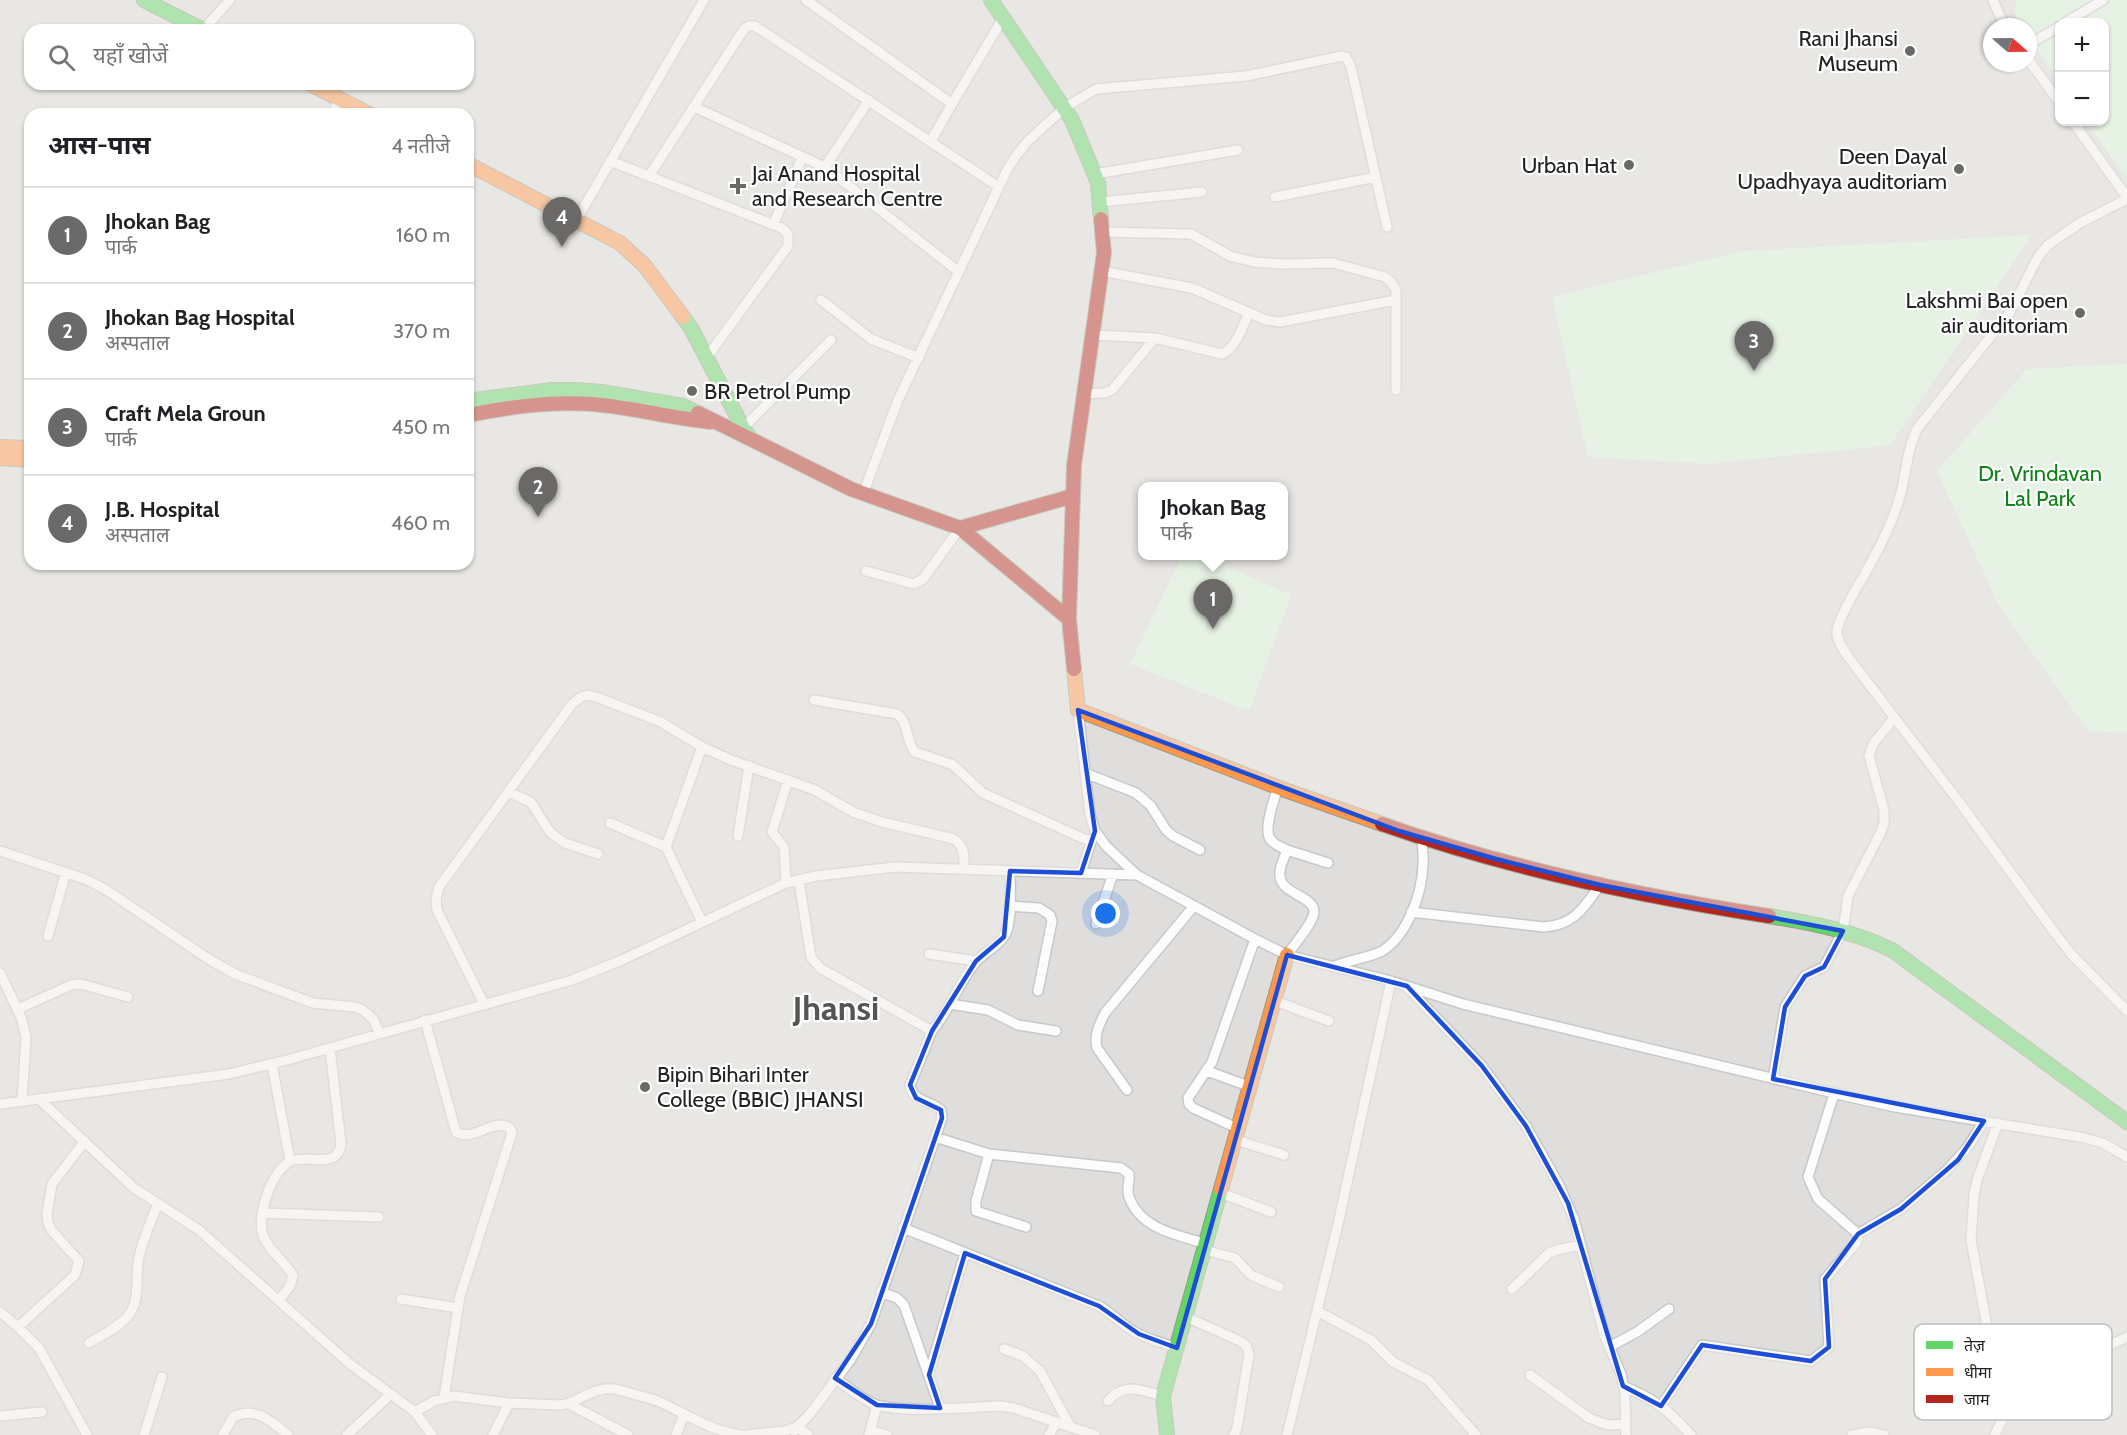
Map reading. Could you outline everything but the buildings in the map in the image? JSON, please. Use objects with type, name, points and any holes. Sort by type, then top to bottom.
[{"type":"street","points":[[144,0],[191,24]]},
{"type":"street","points":[[208,24],[230,0]]},
{"type":"street","points":[[577,219],[704,0]]},
{"type":"street","points":[[807,0],[952,104]]},
{"type":"street","points":[[991,0],[1072,120],[1098,183],[1104,253],[1074,465],[1070,619],[1090,814],[1095,831],[1106,846],[1137,875],[1287,955],[1391,981],[1463,1004],[1834,1094],[1895,1107],[2080,1137],[2103,1143],[2127,1157]]},
{"type":"street","points":[[1993,0],[2001,18]]},
{"type":"street","points":[[2073,18],[2103,0]]},
{"type":"street","points":[[931,141],[1003,18]]},
{"type":"street","points":[[649,176],[744,29],[750,26],[761,28],[999,187]]},
{"type":"street","points":[[2037,40],[2055,29]]},
{"type":"street","points":[[863,494],[898,400],[1015,157],[1028,141],[1064,108],[1085,94],[1103,88],[1246,76],[1342,56],[1349,60],[1387,227]]},
{"type":"street","points":[[2037,71],[2055,96]]},
{"type":"street","points":[[322,90],[357,108]]},
{"type":"street","points":[[335,108],[339,99]]},
{"type":"street","points":[[825,167],[868,100]]},
{"type":"street","points":[[694,107],[825,167],[959,272]]},
{"type":"street","points":[[2076,126],[2127,198],[2080,223],[2048,245],[2038,258],[2010,312],[1917,429],[1910,444],[1901,493],[1887,532],[1845,610],[1836,633],[1855,666],[1960,803],[2055,933],[2072,955],[2127,1011]]},
{"type":"street","points":[[1095,174],[1238,150]]},
{"type":"street","points":[[774,225],[802,158]]},
{"type":"street","points":[[610,161],[782,228],[788,234],[788,246],[708,357]]},
{"type":"street","points":[[474,167],[620,243],[645,266],[691,328],[743,428],[753,441]]},
{"type":"street","points":[[1275,197],[1376,177]]},
{"type":"street","points":[[1100,202],[1202,192]]},
{"type":"street","points":[[1102,232],[1191,234],[1221,251],[1254,262],[1333,263],[1385,277],[1396,290],[1396,390]]},
{"type":"street","points":[[1101,271],[1192,288],[1266,320],[1280,322],[1396,300]]},
{"type":"street","points":[[820,300],[872,339],[919,358]]},
{"type":"street","points":[[1092,335],[1155,338],[1222,354],[1229,351],[1249,313]]},
{"type":"street","points":[[1084,394],[1104,393],[1112,390],[1155,338]]},
{"type":"street","points":[[743,428],[831,340]]},
{"type":"street","points":[[474,400],[551,390],[602,392],[683,406],[863,494],[960,528],[1070,619]]},
{"type":"street","points":[[474,414],[553,403],[627,409],[687,420],[715,422]]},
{"type":"street","points":[[0,447],[24,448]]},
{"type":"street","points":[[0,458],[24,460]]},
{"type":"street","points":[[866,571],[914,584],[923,579],[960,528],[1073,496]]},
{"type":"street","points":[[484,1004],[437,910],[436,900],[439,887],[572,704],[588,695],[648,716],[730,760],[814,790],[868,818],[954,838],[963,850],[964,869]]},
{"type":"street","points":[[814,700],[897,714],[905,724],[915,752],[953,765],[983,793],[1091,842]]},
{"type":"street","points":[[1078,710],[1422,838],[1600,885],[1843,931],[1873,940],[1892,950],[2127,1122]]},
{"type":"street","points":[[1773,1079],[1785,1007],[1805,976],[1824,967],[1843,931],[1848,896],[1884,823],[1882,798],[1869,756],[1873,744],[1894,718]]},
{"type":"street","points":[[666,847],[702,747]]},
{"type":"street","points":[[738,836],[749,766]]},
{"type":"street","points":[[1085,773],[1136,793],[1151,806],[1166,830],[1200,850]]},
{"type":"street","points":[[786,883],[784,847],[772,832],[788,780]]},
{"type":"street","points":[[1278,786],[1267,826],[1268,833],[1276,845],[1328,863]]},
{"type":"street","points":[[508,792],[531,802],[549,831],[556,837],[565,843],[598,854]]},
{"type":"street","points":[[610,823],[660,842],[666,847],[702,922]]},
{"type":"street","points":[[1081,873],[1095,831]]},
{"type":"street","points":[[1333,967],[1345,961],[1384,950],[1395,940],[1411,912],[1422,877],[1424,863],[1422,838]]},
{"type":"street","points":[[0,850],[85,879],[119,897],[207,958],[235,974],[305,1000],[363,1010],[373,1019],[380,1034]]},
{"type":"street","points":[[1167,1435],[1163,1396],[1287,955],[1314,912],[1312,905],[1285,887],[1281,880],[1279,873],[1287,850]]},
{"type":"street","points":[[0,1104],[229,1074],[330,1048],[572,980],[622,960],[786,883],[816,876],[895,867],[1137,875]]},
{"type":"street","points":[[794,1431],[810,1414],[859,1346],[871,1324],[942,1118],[941,1110],[936,1105],[916,1098],[910,1092],[910,1085],[932,1031],[976,962],[1004,937],[1009,926],[1010,871]]},
{"type":"street","points":[[48,936],[66,872]]},
{"type":"street","points":[[1096,924],[1113,874]]},
{"type":"street","points":[[799,881],[811,957],[820,968],[932,1031]]},
{"type":"street","points":[[1411,912],[1544,927],[1557,926],[1569,921],[1584,908],[1600,885]]},
{"type":"street","points":[[1009,906],[1039,908],[1050,915],[1052,921],[1038,991]]},
{"type":"street","points":[[1127,1090],[1097,1048],[1095,1040],[1098,1027],[1105,1013],[1194,906]]},
{"type":"street","points":[[1255,939],[1207,1071],[1188,1098],[1193,1108],[1238,1135],[1284,1155]]},
{"type":"street","points":[[929,954],[976,962]]},
{"type":"street","points":[[0,973],[4,992],[18,1009],[26,1037],[22,1101]]},
{"type":"street","points":[[1287,1435],[1338,1224],[1391,981]]},
{"type":"street","points":[[18,1009],[71,985],[81,984],[128,997]]},
{"type":"street","points":[[1407,986],[1482,1066],[1526,1126],[1568,1203],[1609,1347],[1623,1386],[1626,1435]]},
{"type":"street","points":[[1275,1001],[1329,1022]]},
{"type":"street","points":[[950,1004],[988,1010],[1018,1025],[1056,1031]]},
{"type":"street","points":[[425,1020],[456,1132],[467,1135],[501,1125],[510,1128],[512,1133],[458,1308],[444,1397]]},
{"type":"street","points":[[279,1300],[290,1286],[293,1275],[266,1241],[261,1228],[265,1198],[280,1170],[290,1161],[330,1159],[336,1157],[340,1151],[330,1048]]},
{"type":"street","points":[[272,1064],[290,1161]]},
{"type":"street","points":[[1207,1071],[1251,1087]]},
{"type":"street","points":[[1834,1094],[1808,1177],[1818,1199],[1858,1234]]},
{"type":"street","points":[[40,1100],[134,1188],[199,1230],[350,1364],[415,1412],[432,1435]]},
{"type":"street","points":[[1858,1234],[1901,1209],[1946,1171],[1968,1147],[1984,1121]]},
{"type":"street","points":[[1987,1324],[1971,1240],[1977,1180],[1998,1123]]},
{"type":"street","points":[[935,1137],[988,1154],[1121,1168],[1129,1174],[1127,1190],[1133,1205],[1152,1226],[1234,1258],[1251,1275],[1279,1287]]},
{"type":"street","points":[[18,1327],[75,1275],[78,1268],[77,1257],[52,1231],[47,1214],[49,1191],[52,1184],[85,1142]]},
{"type":"street","points":[[988,1154],[976,1201],[976,1211],[1026,1227]]},
{"type":"street","points":[[1221,1193],[1271,1212]]},
{"type":"street","points":[[89,1343],[121,1323],[134,1307],[139,1256],[158,1204]]},
{"type":"street","points":[[262,1214],[379,1217]]},
{"type":"street","points":[[903,1228],[1099,1306],[1139,1334],[1177,1348]]},
{"type":"street","points":[[1661,1406],[1702,1346],[1810,1360],[1829,1347],[1825,1279],[1857,1242],[1858,1234]]},
{"type":"street","points":[[1512,1289],[1549,1253],[1581,1245]]},
{"type":"street","points":[[928,1375],[965,1253]]},
{"type":"street","points":[[881,1292],[897,1298],[904,1305],[940,1408]]},
{"type":"street","points":[[401,1299],[458,1308]]},
{"type":"street","points":[[1609,1347],[1637,1332],[1669,1309]]},
{"type":"street","points":[[1317,1311],[1371,1340],[1394,1362],[1428,1380],[1476,1435]]},
{"type":"street","points":[[0,1312],[39,1348],[87,1435]]},
{"type":"street","points":[[1186,1317],[1242,1342],[1247,1347],[1249,1354],[1234,1435]]},
{"type":"street","points":[[2112,1344],[2127,1337]]},
{"type":"street","points":[[1004,1349],[1023,1356],[1040,1371],[1070,1426]]},
{"type":"street","points":[[1530,1375],[1589,1418],[1608,1425],[1626,1424]]},
{"type":"street","points":[[144,1435],[162,1377]]},
{"type":"street","points":[[835,1378],[877,1405],[903,1409],[1014,1408],[1095,1435]]},
{"type":"street","points":[[1623,1386],[1650,1398],[1691,1435]]},
{"type":"street","points":[[569,1404],[593,1392],[605,1389],[618,1390],[658,1401],[684,1415],[725,1431],[744,1435],[794,1431],[808,1435]]},
{"type":"street","points":[[1108,1401],[1115,1392],[1128,1389],[1163,1396]]},
{"type":"street","points":[[347,1435],[391,1394]]},
{"type":"street","points":[[415,1412],[434,1401],[454,1396],[509,1403],[569,1404],[628,1435]]},
{"type":"street","points":[[493,1435],[509,1403]]},
{"type":"street","points":[[877,1405],[869,1433],[887,1435]]},
{"type":"street","points":[[0,1416],[42,1412]]},
{"type":"street","points":[[223,1435],[233,1417],[256,1413],[268,1418],[288,1435]]},
{"type":"street","points":[[676,1435],[684,1415]]},
{"type":"street","points":[[1995,1435],[2002,1420]]},
{"type":"street","points":[[1049,1435],[1058,1422]]},
{"type":"street","points":[[1852,1435],[1869,1432],[1884,1435]]},
{"type":"highlighted area","points":[[1078,710],[1399,831],[1496,859],[1600,885],[1843,931],[1824,967],[1805,976],[1785,1007],[1773,1079],[1984,1121],[1958,1160],[1901,1209],[1858,1234],[1825,1279],[1829,1347],[1811,1361],[1702,1345],[1661,1406],[1623,1386],[1568,1203],[1526,1126],[1482,1066],[1407,986],[1287,955],[1177,1348],[1139,1334],[1099,1306],[965,1253],[929,1375],[940,1408],[877,1405],[835,1378],[871,1324],[942,1118],[941,1110],[916,1098],[910,1085],[932,1031],[976,961],[1004,937],[1010,871],[1081,873],[1095,831]]},
{"type":"shaded area","name":"Jhansi","points":[[0,0],[2127,0],[2127,1435],[0,1435]]},
{"type":"green space","points":[[2016,0],[2127,0],[2127,180],[2090,126],[2109,126],[2109,18],[2055,18],[2055,75],[2037,48],[2037,18],[2017,18],[2015,15]]},
{"type":"green space","points":[[2032,235],[1890,445],[1708,464],[1588,457],[1552,297],[1742,251]]},
{"type":"green space","name":"Dr. Vrindavan Lal Park","points":[[2127,364],[2127,733],[2088,731],[1999,606],[1937,471],[2027,369]]},
{"type":"green space","points":[[1180,560],[1212,560],[1291,595],[1249,711],[1130,664]]},
{"type":"traffic: fast","points":[[144,0],[191,24]]},
{"type":"traffic: fast","points":[[991,0],[1072,120],[1098,183],[1101,219]]},
{"type":"traffic: fast","points":[[683,317],[751,439]]},
{"type":"traffic: fast","points":[[474,400],[551,390],[576,390],[602,392],[683,406],[698,413]]},
{"type":"traffic: fast","points":[[1769,916],[1832,928],[1892,950],[2127,1122]]},
{"type":"traffic: fast","points":[[1167,1435],[1163,1396],[1221,1189]]},
{"type":"traffic: slow","points":[[322,90],[357,108]]},
{"type":"traffic: slow","points":[[474,167],[620,243],[645,266],[683,317]]},
{"type":"traffic: slow","points":[[0,447],[24,448]]},
{"type":"traffic: slow","points":[[0,458],[24,460]]},
{"type":"traffic: slow","points":[[1074,669],[1078,710],[1285,790],[1382,824]]},
{"type":"traffic: slow","points":[[1221,1189],[1287,955]]},
{"type":"traffic: jam","points":[[1074,669],[1069,619],[1074,465],[1104,253],[1101,219]]},
{"type":"traffic: jam","points":[[474,414],[530,405],[576,403],[710,422]]},
{"type":"traffic: jam","points":[[698,413],[851,489],[960,528],[1069,619]]},
{"type":"traffic: jam","points":[[960,528],[1073,496]]},
{"type":"traffic: jam","points":[[1382,824],[1477,854],[1574,879],[1622,890],[1769,916]]},
{"type":"place","name":"Rani Jhansi Museum","points":[[1910,51]]},
{"type":"place","name":"Urban Hat","points":[[1629,165]]},
{"type":"place","name":"Deen Dayal Upadhyaya auditoriam","points":[[1959,169]]},
{"type":"place","name":"Jai Anand Hospital and Research Centre","points":[[738,186]]},
{"type":"place","name":"J.B. Hospital","points":[[562,247]]},
{"type":"place","name":"Lakshmi Bai open air auditoriam","points":[[2080,313]]},
{"type":"place","name":"Craft Mela Groun","points":[[1754,371]]},
{"type":"place","name":"BR Petrol Pump","points":[[692,391]]},
{"type":"place","name":"Jhokan Bag Hospital","points":[[538,517]]},
{"type":"place","name":"Jhokan Bag","points":[[1213,629]]},
{"type":"place","name":"Bipin Bihari Inter College (BBIC) JHANSI","points":[[645,1087]]},
{"type":"district","name":"Jhansi","points":[[836,1008]]}]
